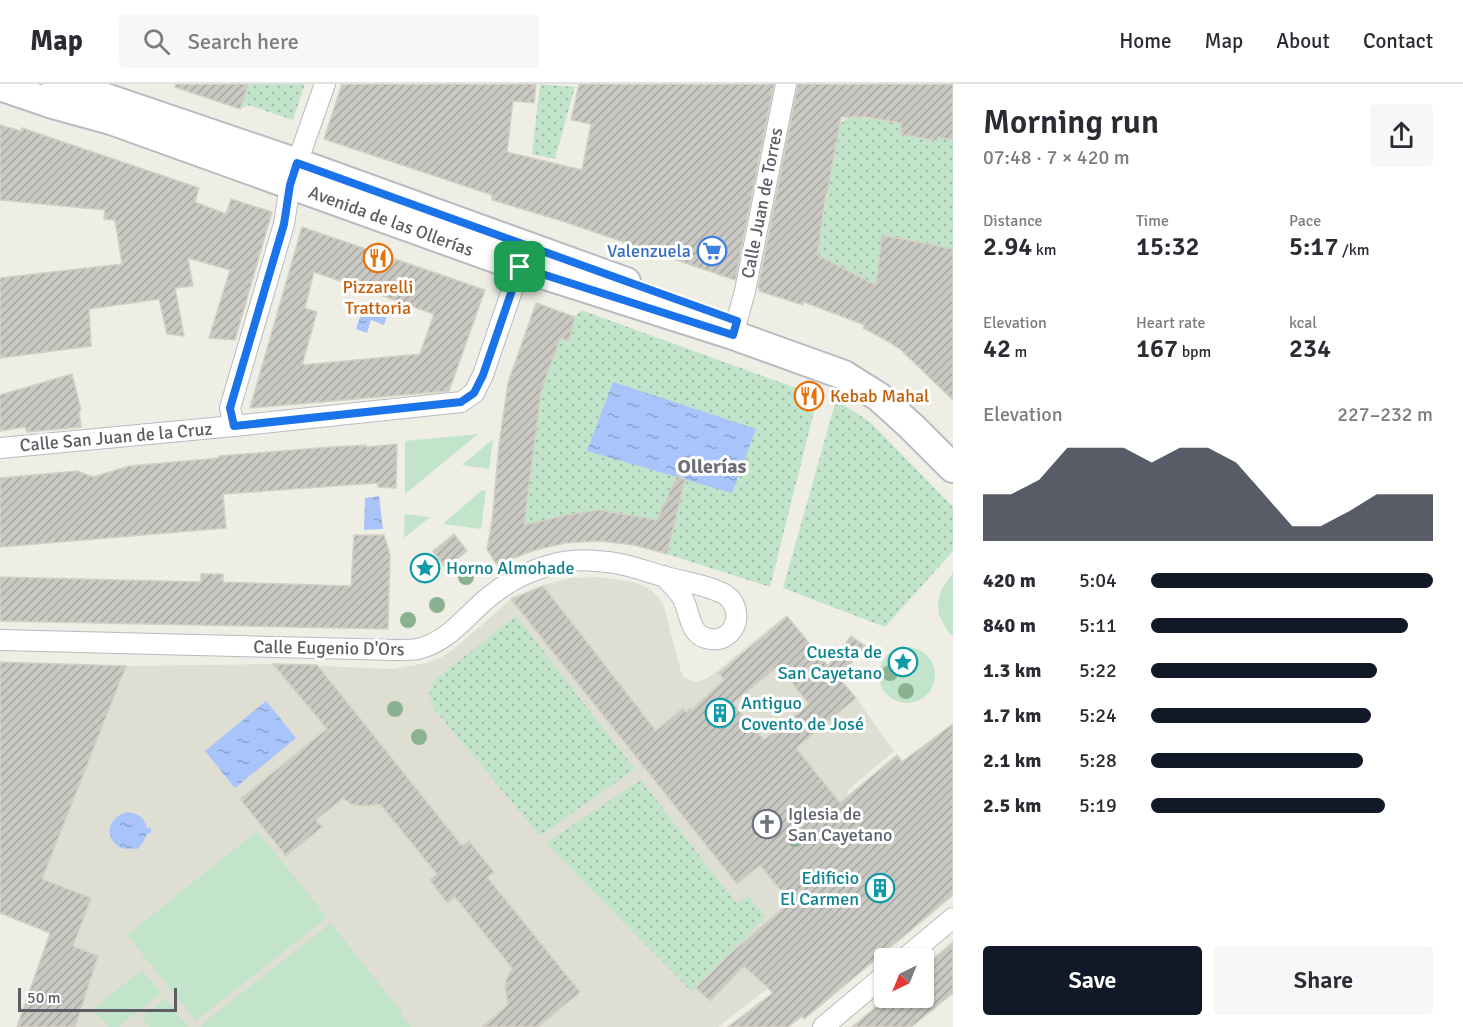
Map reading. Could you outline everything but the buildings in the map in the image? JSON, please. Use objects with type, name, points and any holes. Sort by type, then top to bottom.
[{"type":"main road","name":"Avenida de las Ollerías","points":[[56,84],[100,96],[520,267],[735,328],[840,355],[867,368],[896,387],[953,444]]},
{"type":"main road","name":"Avenida de las Ollerías","points":[[0,86],[53,104],[293,174],[735,328],[843,375],[879,397],[953,468]]},
{"type":"street","name":"Calle San Juan de la Cruz","points":[[0,448],[234,426],[230,408],[284,224],[293,174],[325,84]]},
{"type":"street","name":"Calle Juan de Torres","points":[[735,328],[745,291],[786,84]]},
{"type":"street","points":[[234,426],[461,402],[474,393],[483,375],[520,267]]},
{"type":"street","name":"Calle Eugenio D'Ors","points":[[0,640],[416,650],[449,635],[494,592],[518,578],[548,566],[571,560],[595,560],[622,563],[664,576]]},
{"type":"street","points":[[917,948],[953,918]]},
{"type":"street","points":[[823,1027],[874,984]]},
{"type":"shaded area","points":[[599,577],[642,585],[659,598],[664,607],[681,672],[684,677],[695,682],[708,678],[787,616],[828,665],[851,636],[865,646],[839,678],[894,751],[848,790],[847,797],[851,803],[815,881],[731,954],[767,989],[718,1027],[75,1027],[98,956],[74,946],[91,898],[42,879],[126,666],[273,664],[393,669],[427,663],[453,650],[511,599],[543,585],[570,578]]},
{"type":"green space","points":[[248,84],[305,84],[293,120],[248,105],[240,109]]},
{"type":"green space","points":[[540,84],[575,87],[555,159],[532,154]]},
{"type":"green space","points":[[848,117],[901,124],[901,134],[937,141],[938,137],[953,140],[953,249],[882,235],[876,285],[817,255],[839,125]]},
{"type":"green space","points":[[581,310],[818,396],[770,587],[667,554],[680,500],[657,520],[599,510],[567,515],[522,529],[541,392],[560,338],[569,341],[575,317]]},
{"type":"green space","points":[[836,400],[870,422],[953,507],[953,551],[885,627],[783,588]]},
{"type":"green space","points":[[478,434],[405,494],[405,441]]},
{"type":"green space","points":[[493,439],[489,469],[462,465]]},
{"type":"green space","points":[[482,490],[486,491],[481,529],[443,524]]},
{"type":"green space","points":[[405,514],[430,517],[404,538]]},
{"type":"green space","points":[[953,573],[953,636],[948,632],[939,615],[938,603],[941,590]]},
{"type":"green space","points":[[516,616],[635,769],[540,836],[435,710],[429,694],[434,680]]},
{"type":"green space","points":[[907,647],[918,649],[927,655],[933,664],[935,675],[933,686],[927,695],[918,701],[907,703],[896,701],[887,695],[881,686],[879,675],[881,664],[887,655],[896,649]]},
{"type":"green space","points":[[641,780],[737,904],[748,896],[766,917],[692,992],[546,843]]},
{"type":"green space","points":[[257,831],[327,917],[196,1021],[127,935]]},
{"type":"green space","points":[[331,923],[411,1027],[203,1027],[201,1025]]},
{"type":"green space","points":[[142,970],[161,993],[118,1027],[108,1027],[93,1009]]},
{"type":"green space","points":[[165,999],[188,1027],[150,1027],[142,1018]]},
{"type":"water","points":[[365,302],[389,310],[384,325],[371,320],[367,333],[356,329]]},
{"type":"water","points":[[613,382],[756,429],[732,493],[587,451]]},
{"type":"water","points":[[379,496],[383,529],[364,530],[365,498]]},
{"type":"water","points":[[266,701],[296,738],[235,788],[205,751]]},
{"type":"water","points":[[127,812],[140,816],[147,828],[151,828],[151,833],[147,834],[137,849],[120,847],[110,836],[110,826],[113,821]]},
{"type":"place","name":"Valenzuela","points":[[712,251]]},
{"type":"place","name":"Pizzarelli Trattoria","points":[[378,258]]},
{"type":"place","name":"Kebab Mahal","points":[[809,396]]},
{"type":"place","name":"Horno Almohade","points":[[425,568]]},
{"type":"place","name":"Cuesta de San Cayetano","points":[[903,662]]},
{"type":"place","name":"Antiguo Covento de José","points":[[720,713]]},
{"type":"place","name":"Iglesia de San Cayetano","points":[[767,824]]},
{"type":"place","name":"Edificio El Carmen","points":[[880,888]]},
{"type":"district","name":"Ollerías","points":[[712,466]]},
{"type":"route","points":[[297,163],[737,321],[733,335],[520,267],[483,375],[474,393],[461,402],[234,426],[230,408],[284,224],[290,185],[297,163]]}]
